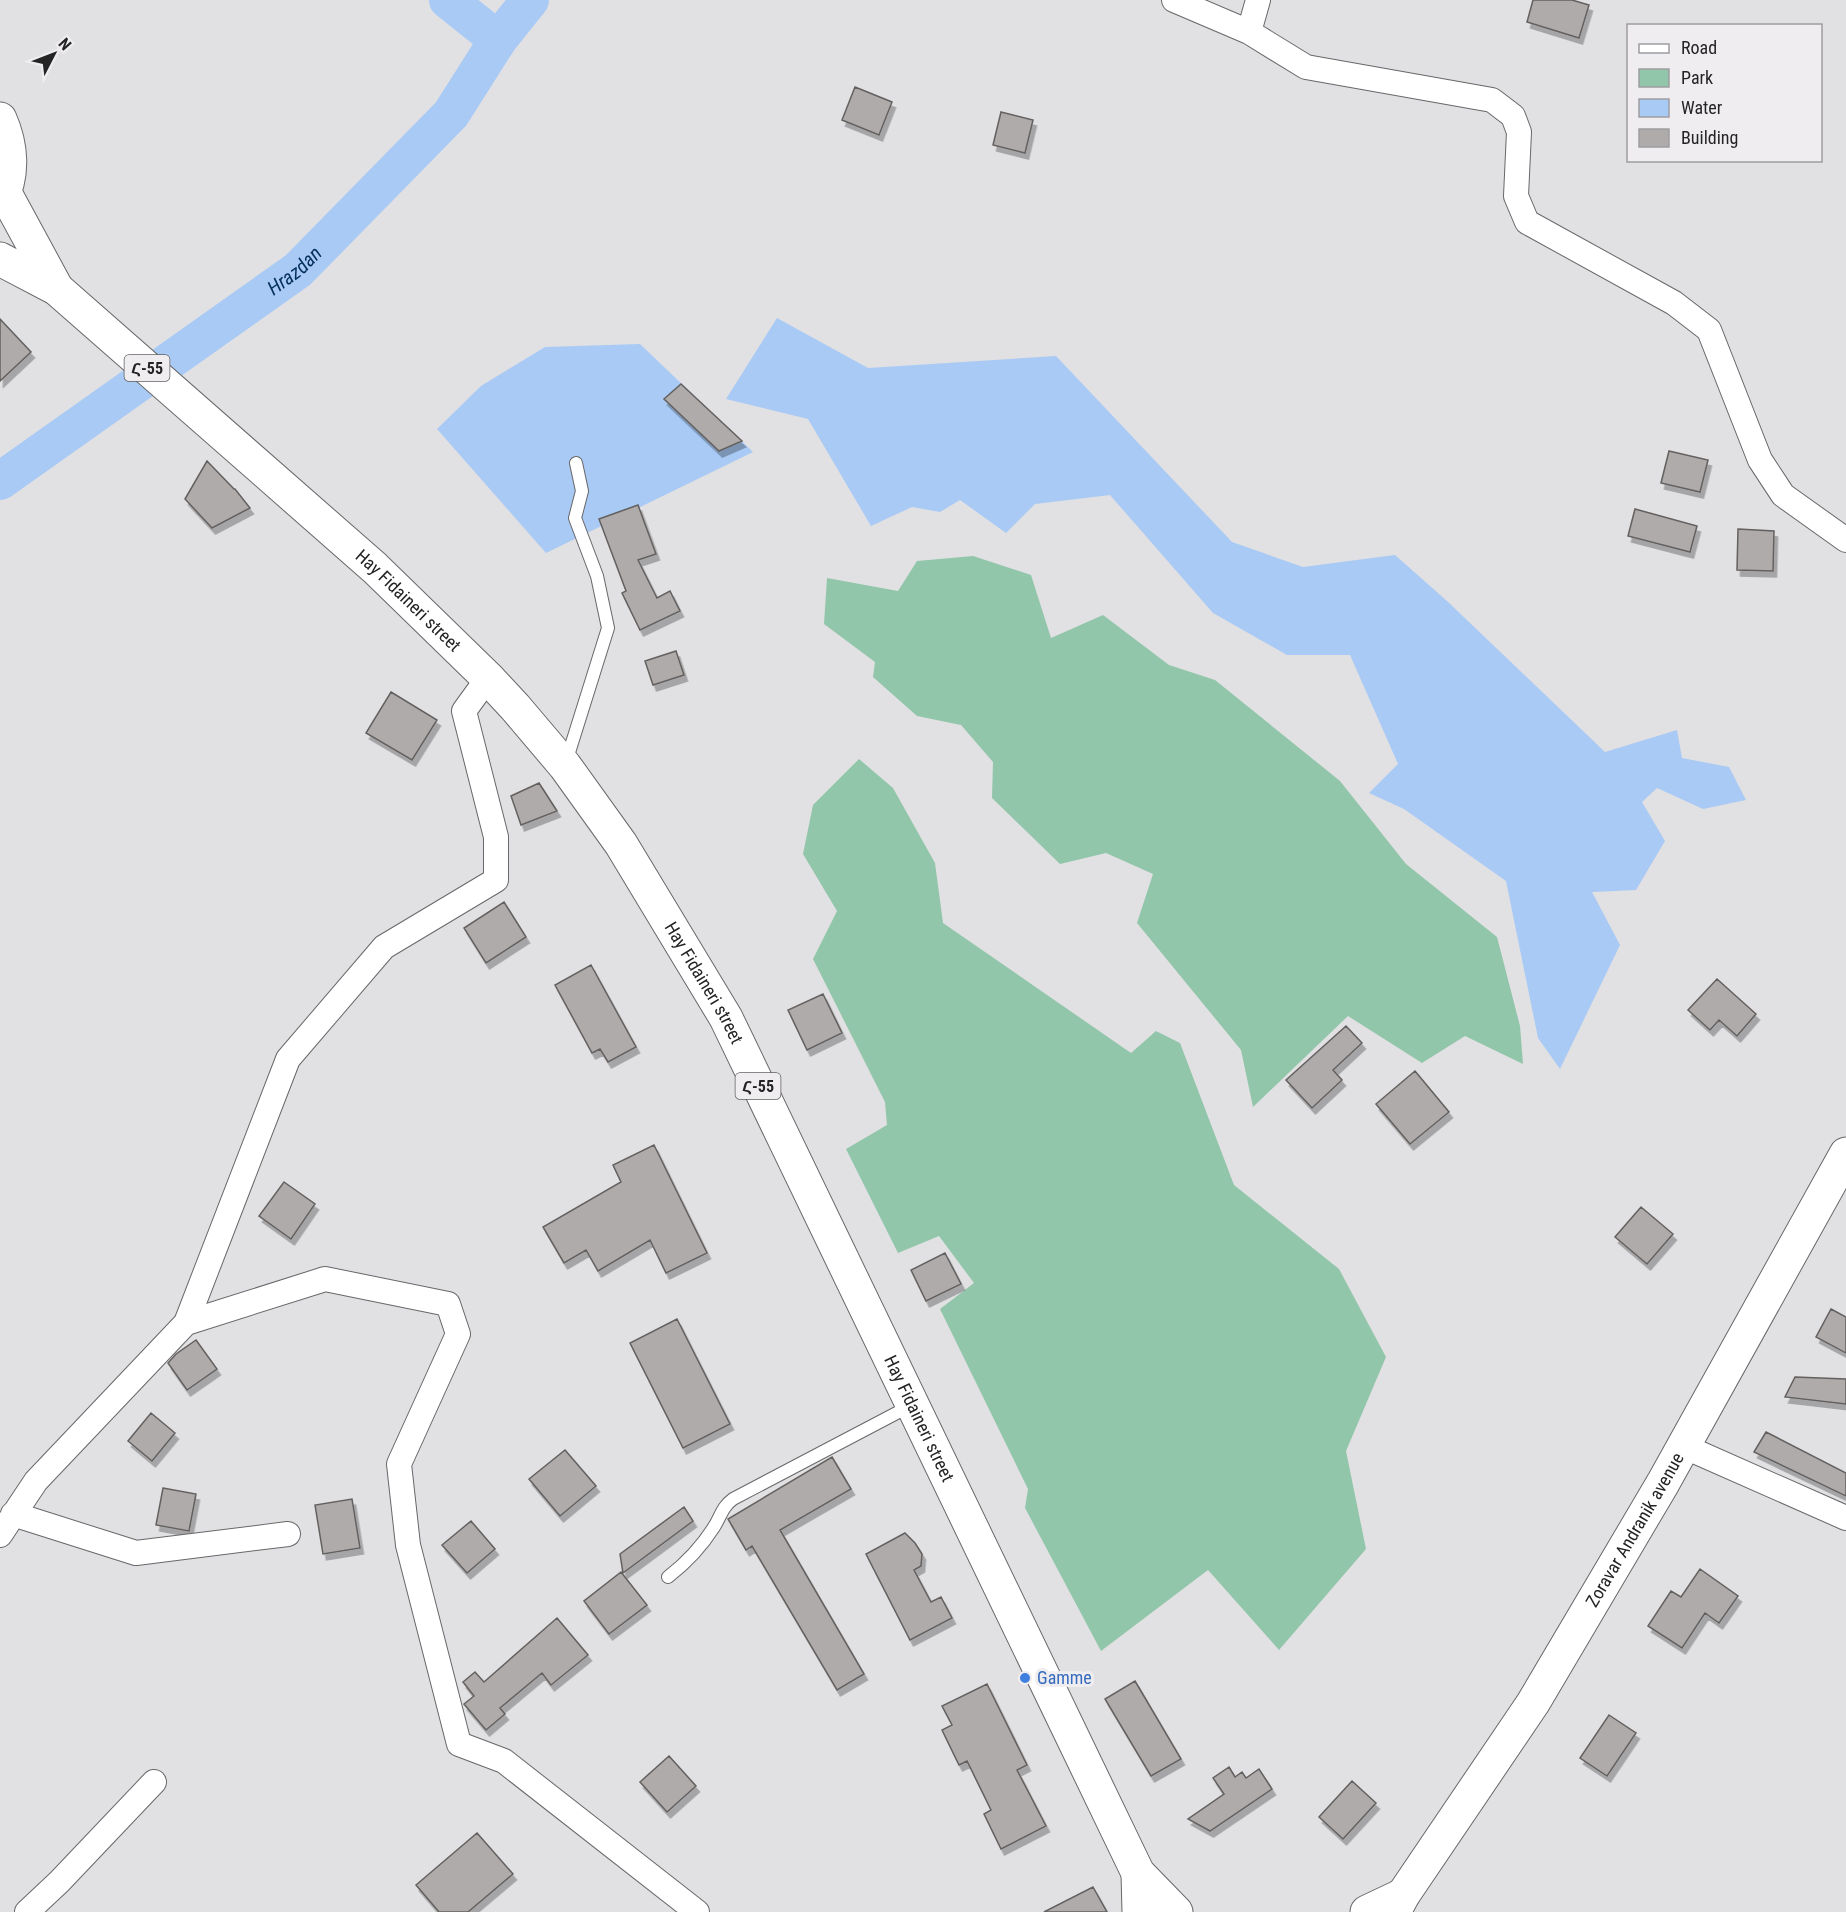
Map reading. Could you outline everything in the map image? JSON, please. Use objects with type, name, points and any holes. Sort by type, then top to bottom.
[{"type":"main road","name":"Հ-55","points":[[0,119],[10,148],[9,178],[2,197]]},
{"type":"main road","name":"Hay Fidaineri street","points":[[2,197],[57,289]]},
{"type":"main road","name":"Hay Fidaineri street","points":[[0,259],[57,289],[375,568],[515,706],[565,766],[621,844],[726,1018],[1138,1873],[1176,1912]]},
{"type":"main road","name":"Zoravar Andranik avenue","points":[[1367,1912],[1398,1904],[1533,1703],[1683,1446],[1846,1154]]},
{"type":"main road","name":"Hay Fidaineri street","points":[[1138,1873],[1139,1912]]},
{"type":"street","points":[[1174,0],[1249,32],[1306,67],[1492,100],[1513,116],[1519,132],[1516,196],[1527,222],[1674,303],[1709,330],[1760,460],[1782,495],[1846,540]]},
{"type":"street","points":[[1249,32],[1258,0]]},
{"type":"street","points":[[0,1535],[36,1481],[186,1323],[288,1059],[384,947],[496,880],[496,837],[465,711],[488,678]]},
{"type":"street","points":[[186,1323],[325,1279],[448,1304],[458,1334],[399,1464],[408,1545],[459,1744],[504,1761],[697,1912]]},
{"type":"street","points":[[1683,1446],[1846,1518]]},
{"type":"street","points":[[12,1514],[136,1553],[288,1534]]},
{"type":"street","points":[[27,1912],[59,1882],[154,1782]]},
{"type":"lane","points":[[565,766],[608,628],[597,576],[575,518],[582,490],[576,463]]},
{"type":"lane","points":[[668,1577],[687,1561],[715,1526],[724,1506],[733,1499],[911,1406]]},
{"type":"green space","points":[[973,556],[1031,575],[1051,638],[1103,615],[1169,665],[1215,680],[1340,781],[1406,864],[1497,937],[1520,1026],[1523,1064],[1465,1036],[1422,1063],[1348,1016],[1253,1107],[1241,1050],[1137,923],[1153,874],[1106,853],[1060,864],[992,798],[993,762],[961,725],[917,716],[873,677],[875,662],[824,624],[827,578],[898,591],[917,561]]},
{"type":"green space","points":[[859,759],[893,788],[935,863],[943,923],[1131,1053],[1156,1031],[1180,1043],[1234,1185],[1339,1269],[1386,1357],[1346,1451],[1366,1549],[1279,1650],[1208,1570],[1101,1651],[1025,1508],[1028,1489],[940,1309],[974,1283],[939,1236],[898,1253],[846,1149],[887,1125],[885,1102],[813,959],[837,911],[803,854],[813,805]]},
{"type":"water","points":[[777,318],[868,368],[1056,356],[1232,542],[1303,567],[1395,555],[1447,601],[1605,752],[1677,730],[1682,758],[1729,767],[1746,800],[1703,809],[1657,788],[1642,802],[1665,841],[1636,890],[1592,892],[1620,945],[1560,1069],[1538,1038],[1506,881],[1404,809],[1369,793],[1398,764],[1350,655],[1287,655],[1213,613],[1110,495],[1035,504],[1006,533],[960,500],[940,512],[912,507],[871,526],[808,419],[726,399]]},
{"type":"water","points":[[640,344],[753,452],[546,553],[437,429],[481,386],[545,347]]},
{"type":"building","points":[[1533,0],[1572,0],[1589,5],[1579,38],[1527,22]]},
{"type":"building","points":[[855,87],[892,102],[879,135],[842,120]]},
{"type":"building","points":[[1001,112],[1033,120],[1025,153],[993,145]]},
{"type":"building","points":[[0,319],[31,352],[0,381]]},
{"type":"building","points":[[681,384],[742,441],[719,451],[664,399]]},
{"type":"building","points":[[1669,451],[1708,460],[1700,492],[1661,483]]},
{"type":"building","points":[[207,461],[250,508],[212,528],[185,499]]},
{"type":"building","points":[[638,505],[656,554],[638,560],[657,598],[670,591],[680,611],[640,630],[622,593],[626,591],[599,519]]},
{"type":"building","points":[[1635,509],[1697,526],[1690,552],[1628,536]]},
{"type":"building","points":[[1738,529],[1774,531],[1773,571],[1737,570]]},
{"type":"building","points":[[676,651],[684,675],[653,685],[645,661]]},
{"type":"building","points":[[391,692],[437,720],[412,760],[366,733]]},
{"type":"building","points":[[539,783],[557,811],[521,825],[511,796]]},
{"type":"building","points":[[504,902],[526,937],[486,963],[464,928]]},
{"type":"building","points":[[591,965],[636,1047],[608,1062],[600,1049],[592,1053],[555,985]]},
{"type":"building","points":[[1717,979],[1756,1014],[1737,1036],[1719,1020],[1710,1030],[1688,1010]]},
{"type":"building","points":[[823,994],[842,1033],[807,1050],[788,1010]]},
{"type":"building","points":[[1346,1026],[1362,1043],[1333,1070],[1342,1080],[1312,1108],[1286,1080]]},
{"type":"building","points":[[1415,1071],[1449,1112],[1410,1144],[1376,1104]]},
{"type":"building","points":[[654,1145],[707,1253],[666,1273],[650,1240],[598,1271],[586,1250],[564,1263],[543,1227],[621,1182],[613,1165]]},
{"type":"building","points":[[284,1182],[315,1204],[291,1239],[259,1216]]},
{"type":"building","points":[[1641,1207],[1673,1234],[1647,1264],[1615,1237]]},
{"type":"building","points":[[945,1253],[961,1284],[926,1301],[911,1270]]},
{"type":"building","points":[[1831,1309],[1846,1317],[1846,1353],[1816,1337]]},
{"type":"building","points":[[677,1319],[730,1424],[683,1448],[630,1343]]},
{"type":"building","points":[[196,1340],[217,1369],[187,1390],[168,1363],[176,1354]]},
{"type":"building","points":[[1795,1377],[1846,1379],[1846,1404],[1785,1397]]},
{"type":"building","points":[[151,1413],[175,1433],[152,1461],[128,1441]]},
{"type":"building","points":[[1766,1432],[1846,1473],[1846,1496],[1754,1452]]},
{"type":"building","points":[[565,1450],[596,1486],[560,1516],[529,1479]]},
{"type":"building","points":[[832,1457],[851,1489],[780,1530],[864,1674],[837,1690],[752,1546],[746,1550],[728,1519]]},
{"type":"building","points":[[163,1488],[196,1494],[189,1531],[156,1525]]},
{"type":"building","points":[[352,1499],[360,1548],[323,1554],[315,1505]]},
{"type":"building","points":[[684,1507],[693,1521],[623,1573],[620,1554]]},
{"type":"building","points":[[471,1521],[495,1549],[467,1573],[442,1545]]},
{"type":"building","points":[[905,1533],[922,1554],[921,1566],[914,1570],[931,1602],[941,1597],[952,1618],[910,1640],[866,1554]]},
{"type":"building","points":[[1700,1569],[1738,1596],[1719,1623],[1705,1613],[1682,1648],[1648,1626],[1671,1591],[1681,1597]]},
{"type":"building","points":[[621,1572],[647,1605],[609,1634],[584,1601]]},
{"type":"building","points":[[557,1618],[588,1655],[551,1685],[542,1673],[500,1708],[505,1714],[486,1730],[464,1704],[474,1696],[463,1682],[475,1672],[484,1682]]},
{"type":"building","points":[[1135,1681],[1181,1759],[1151,1776],[1105,1699]]},
{"type":"building","points":[[987,1684],[1027,1765],[1017,1770],[1046,1826],[1001,1849],[984,1814],[991,1810],[967,1761],[959,1765],[942,1730],[952,1725],[942,1706]]},
{"type":"building","points":[[1609,1715],[1636,1733],[1607,1776],[1580,1758]]},
{"type":"building","points":[[669,1756],[696,1786],[667,1812],[640,1782]]},
{"type":"building","points":[[1229,1767],[1235,1777],[1242,1772],[1246,1778],[1259,1769],[1272,1789],[1210,1831],[1188,1819],[1224,1794],[1213,1778]]},
{"type":"building","points":[[1352,1781],[1376,1803],[1343,1839],[1319,1817]]},
{"type":"building","points":[[477,1833],[513,1874],[468,1912],[439,1912],[416,1885]]},
{"type":"building","points":[[1093,1887],[1107,1912],[1044,1912]]},
{"type":"waterway","points":[[448,0],[498,40]]},
{"type":"waterway","name":"Hrazdan","points":[[0,481],[298,270],[451,114],[498,40],[530,0]]},
{"type":"place","name":"Gamme","points":[[1025,1678]]}]
